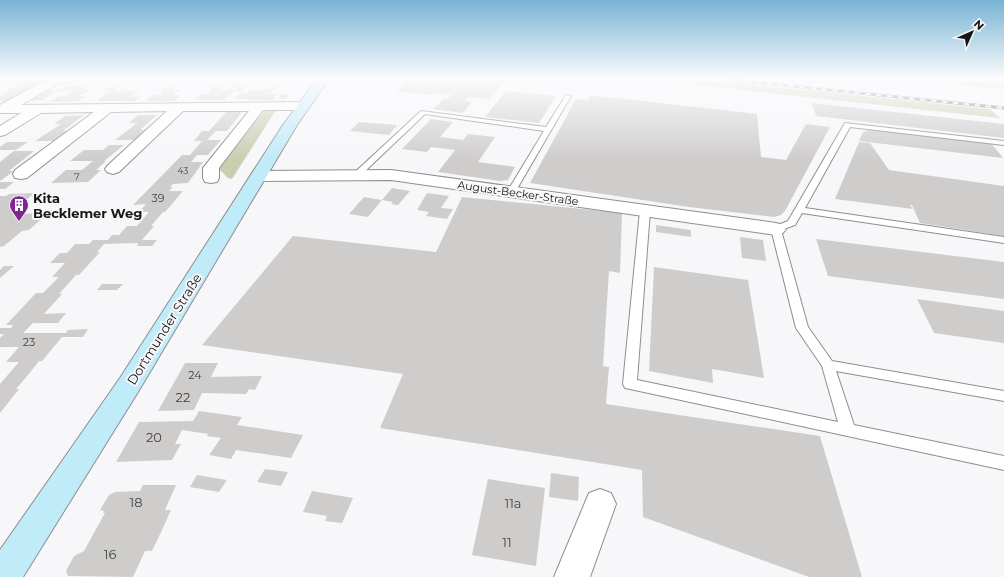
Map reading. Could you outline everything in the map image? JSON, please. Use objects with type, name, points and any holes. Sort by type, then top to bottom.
[{"type":"main road","name":"Dortmunder Straße","points":[[3,577],[129,386],[303,106]]},
{"type":"street","points":[[2,109],[303,106]]},
{"type":"street","points":[[211,178],[211,168],[259,107]]},
{"type":"street","points":[[21,174],[108,108]]},
{"type":"street","points":[[113,169],[179,108]]},
{"type":"street","points":[[0,132],[37,109]]},
{"type":"street","name":"August-Becker-Straße","points":[[259,176],[357,174],[391,175],[776,230]]},
{"type":"street","points":[[572,577],[600,504]]},
{"type":"lane","points":[[511,192],[562,106]]},
{"type":"lane","points":[[357,174],[422,112],[548,129]]},
{"type":"lane","points":[[848,430],[828,365],[802,328],[776,230],[792,223],[848,125],[1004,143]]},
{"type":"lane","points":[[799,210],[1004,240]]},
{"type":"lane","points":[[645,211],[630,384],[1004,463]]},
{"type":"lane","points":[[828,365],[1004,396]]},
{"type":"green space","points":[[889,106],[960,106],[990,109],[1000,118]]},
{"type":"green space","points":[[276,110],[232,179],[228,178],[219,169],[264,111]]},
{"type":"building","points":[[436,106],[469,106],[463,113],[433,109]]},
{"type":"building","points":[[494,106],[550,106],[539,123],[485,117]]},
{"type":"building","points":[[572,106],[686,106],[757,114],[761,157],[786,160],[806,124],[830,127],[785,211],[781,215],[774,217],[689,207],[530,183]]},
{"type":"building","points":[[813,106],[839,106],[1004,124],[1004,138],[816,116]]},
{"type":"building","points":[[226,112],[242,112],[227,131],[216,131],[207,140],[221,140],[208,155],[197,155],[191,162],[203,162],[188,183],[173,184],[170,187],[173,187],[169,191],[183,191],[151,226],[154,226],[142,240],[157,240],[152,246],[137,246],[138,243],[104,244],[97,252],[100,252],[79,275],[76,275],[59,294],[62,294],[44,314],[66,313],[58,323],[33,323],[23,333],[66,333],[68,330],[88,329],[83,337],[62,337],[42,361],[39,361],[16,389],[19,389],[0,413],[0,384],[19,362],[6,362],[19,347],[0,347],[0,338],[4,334],[0,334],[0,328],[11,328],[13,325],[6,325],[36,293],[43,293],[59,277],[52,277],[65,263],[50,263],[60,253],[67,253],[75,244],[89,244],[93,240],[108,240],[112,235],[119,235],[127,226],[137,226],[149,212],[139,212],[146,204],[133,205],[182,155],[190,155],[202,141],[194,141],[202,131],[209,131]]},
{"type":"building","points":[[84,115],[63,131],[68,131],[55,141],[35,141],[61,124],[54,124],[65,116]]},
{"type":"building","points":[[138,115],[157,115],[140,130],[145,130],[135,140],[115,140],[137,123],[129,123]]},
{"type":"building","points":[[431,119],[453,122],[440,137],[463,140],[468,134],[495,137],[478,162],[515,167],[508,180],[500,181],[438,172],[455,150],[431,147],[427,152],[402,149]]},
{"type":"building","points":[[359,122],[397,125],[389,135],[350,131]]},
{"type":"building","points":[[868,130],[991,143],[1003,158],[859,141],[863,132]]},
{"type":"building","points":[[7,142],[28,142],[16,150],[0,150],[0,147]]},
{"type":"building","points":[[859,142],[870,143],[889,170],[1004,186],[1004,236],[920,223],[912,205],[910,205],[913,209],[835,199]]},
{"type":"building","points":[[109,145],[124,145],[104,161],[106,161],[96,170],[101,170],[88,182],[51,183],[66,170],[82,170],[93,161],[70,161],[84,150],[103,150]]},
{"type":"building","points":[[14,151],[34,151],[9,171],[14,171],[0,181],[0,162]]},
{"type":"building","points":[[0,182],[14,182],[5,189],[0,189]]},
{"type":"building","points":[[392,188],[410,191],[398,205],[391,204],[393,202],[382,200]]},
{"type":"building","name":"Kita Becklemer Weg","points":[[34,193],[23,203],[26,203],[13,214],[48,213],[29,230],[22,231],[4,246],[0,247],[0,196],[6,196],[9,194]]},
{"type":"building","points":[[427,193],[449,196],[441,208],[453,209],[447,219],[426,216],[429,212],[417,210]]},
{"type":"building","points":[[364,197],[382,200],[368,217],[349,214]]},
{"type":"building","points":[[462,197],[622,213],[620,273],[609,271],[603,366],[609,367],[606,404],[820,436],[862,577],[809,577],[643,517],[642,470],[380,428],[403,374],[202,345],[293,236],[436,252]]},
{"type":"building","points":[[656,225],[691,230],[691,237],[656,232]]},
{"type":"building","points":[[740,237],[763,240],[766,261],[742,258]]},
{"type":"building","points":[[816,239],[1004,262],[1004,299],[828,276]]},
{"type":"building","points":[[4,266],[14,266],[0,278],[0,270]]},
{"type":"building","points":[[654,267],[748,280],[764,378],[712,369],[713,383],[649,371]]},
{"type":"building","points":[[102,284],[123,284],[117,290],[97,290]]},
{"type":"building","points":[[917,299],[1004,311],[1004,343],[934,333]]},
{"type":"building","points":[[185,363],[218,363],[211,377],[262,376],[255,390],[249,389],[246,394],[202,393],[194,410],[158,411]]},
{"type":"building","points":[[199,411],[242,417],[237,425],[303,435],[291,458],[236,450],[231,459],[209,455],[221,438],[207,436],[208,434],[182,430],[175,444],[181,444],[172,460],[116,462],[139,422],[193,421]]},
{"type":"building","points":[[265,469],[288,472],[281,486],[257,482]]},
{"type":"building","points":[[551,473],[579,477],[578,501],[549,497]]},
{"type":"building","points":[[197,475],[227,480],[219,492],[190,487]]},
{"type":"building","points":[[488,479],[545,488],[536,566],[472,555]]},
{"type":"building","points":[[143,485],[176,485],[165,510],[171,510],[162,530],[152,551],[145,551],[133,577],[68,576],[66,571],[74,556],[84,551],[105,513],[103,513],[104,511],[100,510],[109,495],[115,492],[140,491]]},
{"type":"building","points":[[312,491],[353,498],[342,523],[325,521],[327,516],[303,512]]},
{"type":"railway","points":[[984,106],[1004,108]]},
{"type":"place","name":"Kita Becklemer Weg","points":[[19,222]]}]
